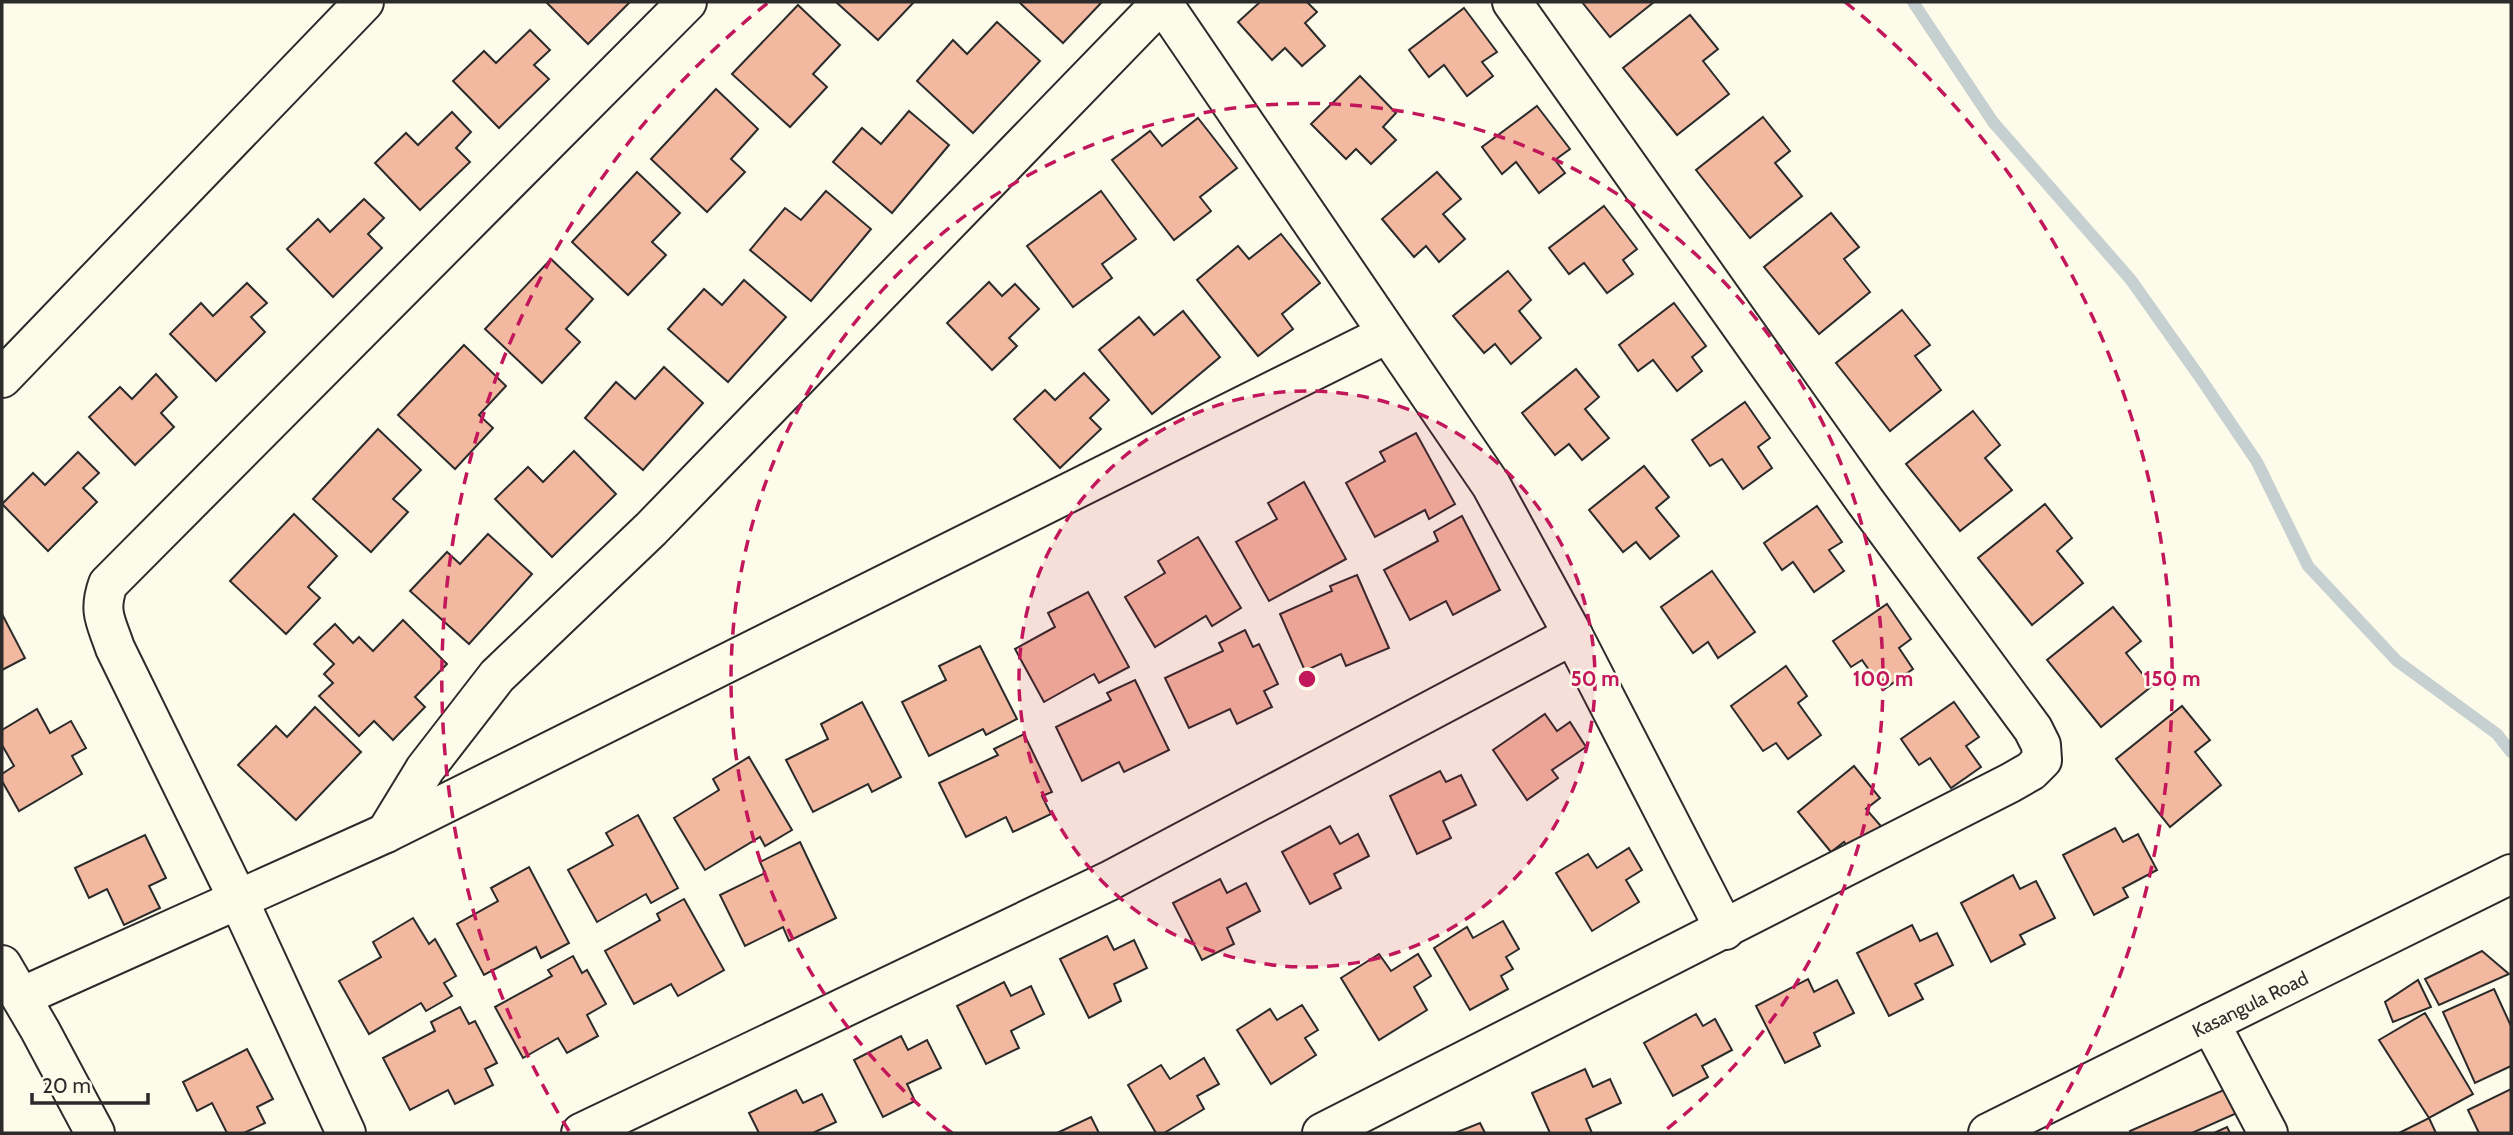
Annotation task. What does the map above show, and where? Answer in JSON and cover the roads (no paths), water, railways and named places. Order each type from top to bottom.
[{"type":"main road","points":[[2,378],[364,2]]},
{"type":"main road","points":[[346,1133],[239,901],[115,648],[104,617],[102,601],[108,584],[687,2]]},
{"type":"main road","points":[[386,833],[425,769],[497,676],[651,529],[1162,2],[1491,485],[1573,635],[1725,930]]},
{"type":"main road","points":[[1322,1133],[1725,930],[2031,771],[2042,760],[2041,745],[2033,729],[2003,686],[1865,501],[1512,2]]},
{"type":"main road","points":[[95,1133],[11,981],[239,901],[386,833],[1387,334]]},
{"type":"main road","points":[[581,1133],[1109,881],[1573,635]]},
{"type":"main road","name":"Kasangula Road","points":[[1988,1133],[2511,874]]},
{"type":"main road","points":[[2210,1023],[2268,1133]]},
{"type":"waterway","points":[[1913,2],[1993,122],[2131,280],[2199,376],[2257,462],[2308,566],[2397,661],[2497,734],[2511,752]]}]
